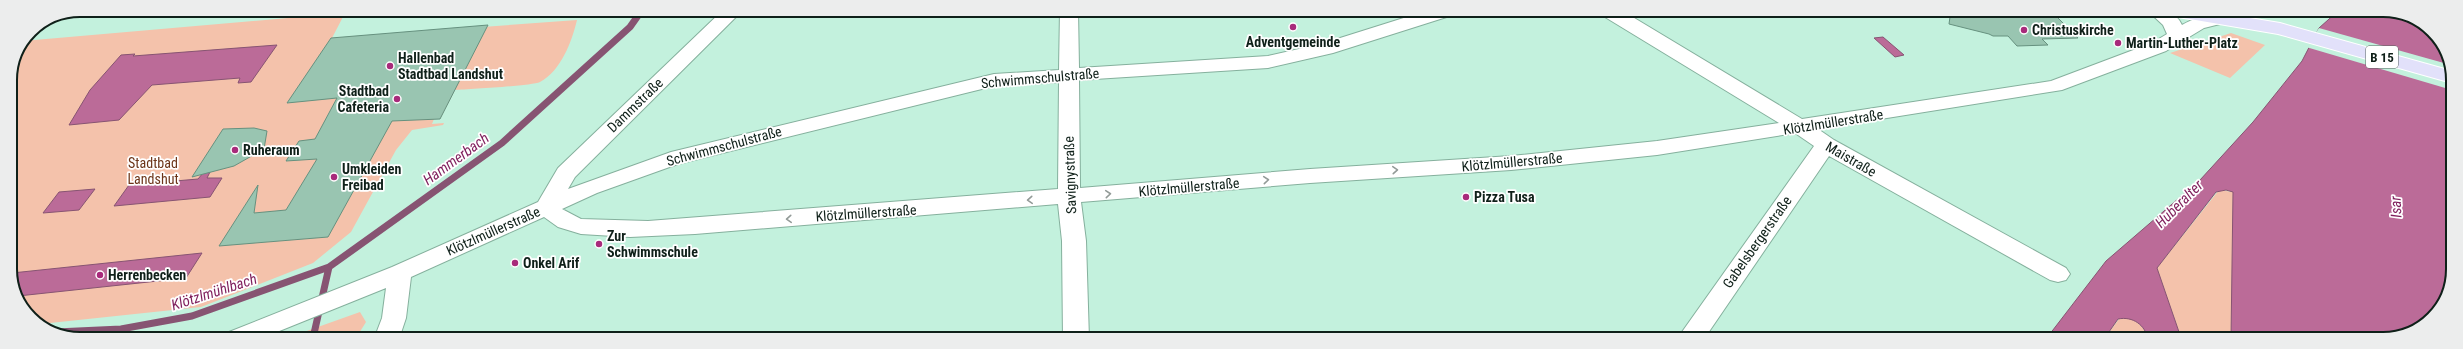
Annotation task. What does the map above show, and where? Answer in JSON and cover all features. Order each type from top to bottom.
[{"type":"main road","name":"B 15","points":[[2228,17],[2313,38],[2446,75]]},
{"type":"street","name":"Dammstraße","points":[[546,208],[566,173],[727,17]]},
{"type":"street","name":"Savignystraße","points":[[1069,17],[1069,197],[1074,241],[1076,332]]},
{"type":"street","name":"Schwimmschulstraße","points":[[546,208],[619,177],[671,159],[973,84],[1008,78],[1268,62],[1326,49],[1427,17]]},
{"type":"street","name":"Maistraße","points":[[1619,17],[1801,127],[1826,145],[2058,274]]},
{"type":"street","points":[[2165,17],[2171,22],[2178,37],[2210,17]]},
{"type":"street","name":"Klötzlmüllerstraße","points":[[253,332],[361,289],[546,208],[568,223],[579,226],[598,228],[694,226],[1069,197],[1310,176],[1511,163],[1657,148],[1801,127],[2055,86],[2159,47],[2178,37]]},
{"type":"street","name":"Gabelsbergerstraße","points":[[1695,332],[1826,145]]},
{"type":"street","points":[[583,156],[597,172],[619,177]]},
{"type":"street","points":[[388,332],[394,318],[400,272]]},
{"type":"green space","name":"Stadtbad Landshut","points":[[299,17],[343,17],[332,38],[577,20],[569,46],[560,63],[554,71],[540,82],[513,86],[455,90],[440,119],[434,119],[432,124],[444,123],[443,125],[412,130],[396,150],[351,232],[313,263],[201,307],[50,323],[35,314],[25,300],[18,281],[17,269],[17,80],[18,68],[22,56],[31,40]]},
{"type":"green space","points":[[2231,33],[2265,45],[2230,78],[2170,53]]},
{"type":"green space","points":[[2219,190],[2233,192],[2231,332],[2179,332],[2157,268]]},
{"type":"green space","points":[[360,312],[366,322],[360,332],[304,332]]},
{"type":"green space","points":[[2124,317],[2128,318],[2139,324],[2146,332],[2109,332],[2119,319]]},
{"type":"water","points":[[2331,17],[2383,17],[2403,20],[2411,23],[2430,38],[2438,48],[2443,60],[2446,80],[2446,269],[2443,289],[2440,297],[2433,307],[2425,316],[2414,324],[2395,331],[2231,332],[2233,192],[2226,190],[2216,192],[2157,268],[2179,332],[2145,332],[2138,323],[2133,320],[2123,318],[2118,319],[2109,332],[2051,332],[2106,261],[2200,180],[2253,122],[2302,61],[2319,28]]},
{"type":"water","points":[[1883,37],[1904,55],[1895,57],[1874,38]]},
{"type":"water","points":[[277,45],[251,82],[238,83],[240,78],[152,85],[119,120],[69,125],[90,90],[121,55],[135,54],[133,56]]},
{"type":"water","points":[[210,172],[207,178],[222,178],[210,197],[114,206],[129,185],[198,179],[203,173]]},
{"type":"water","points":[[95,189],[79,210],[43,213],[59,192]]},
{"type":"water","name":"Herrenbecken","points":[[202,253],[186,278],[23,295],[18,281],[17,272]]},
{"type":"pier","points":[[2319,28],[2444,63],[2446,88],[2306,47]]},
{"type":"building","name":"Christuskirche","points":[[1950,17],[2057,17],[2078,38],[2042,39],[2048,45],[2017,46],[2008,36],[1993,36],[1949,24]]},
{"type":"building","points":[[488,25],[440,119],[392,121],[328,237],[219,246],[258,185],[254,213],[286,210],[317,159],[286,161],[299,141],[315,139],[337,98],[287,103],[331,38]]},
{"type":"building","name":"Ruheraum","points":[[254,128],[267,131],[264,149],[234,166],[192,177],[223,129]]},
{"type":"waterway","name":"Hammerbach","points":[[329,267],[502,143],[630,27],[637,17]]},
{"type":"waterway","name":"Klötzlmühlbach","points":[[74,331],[121,329],[192,316],[329,267]]},
{"type":"waterway","name":"Hammerbach","points":[[314,332],[329,267]]},
{"type":"place","name":"Adventgemeinde","points":[[1293,27]]},
{"type":"place","name":"Christuskirche","points":[[2024,30]]},
{"type":"place","name":"Martin-Luther-Platz","points":[[2118,43]]},
{"type":"place","name":"Hallenbad Stadtbad Landshut","points":[[390,66]]},
{"type":"place","name":"Stadtbad Cafeteria","points":[[397,99]]},
{"type":"place","name":"Ruheraum","points":[[235,150]]},
{"type":"place","name":"Umkleiden Freibad","points":[[334,177]]},
{"type":"place","name":"Pizza Tusa","points":[[1466,197]]},
{"type":"place","name":"Zur Schwimmschule","points":[[599,244]]},
{"type":"place","name":"Onkel Arif","points":[[515,263]]},
{"type":"place","name":"Herrenbecken","points":[[100,275]]},
{"type":"water label","name":"Huberalter","points":[[2179,204]]},
{"type":"water label","name":"Isar","points":[[2396,207]]}]
